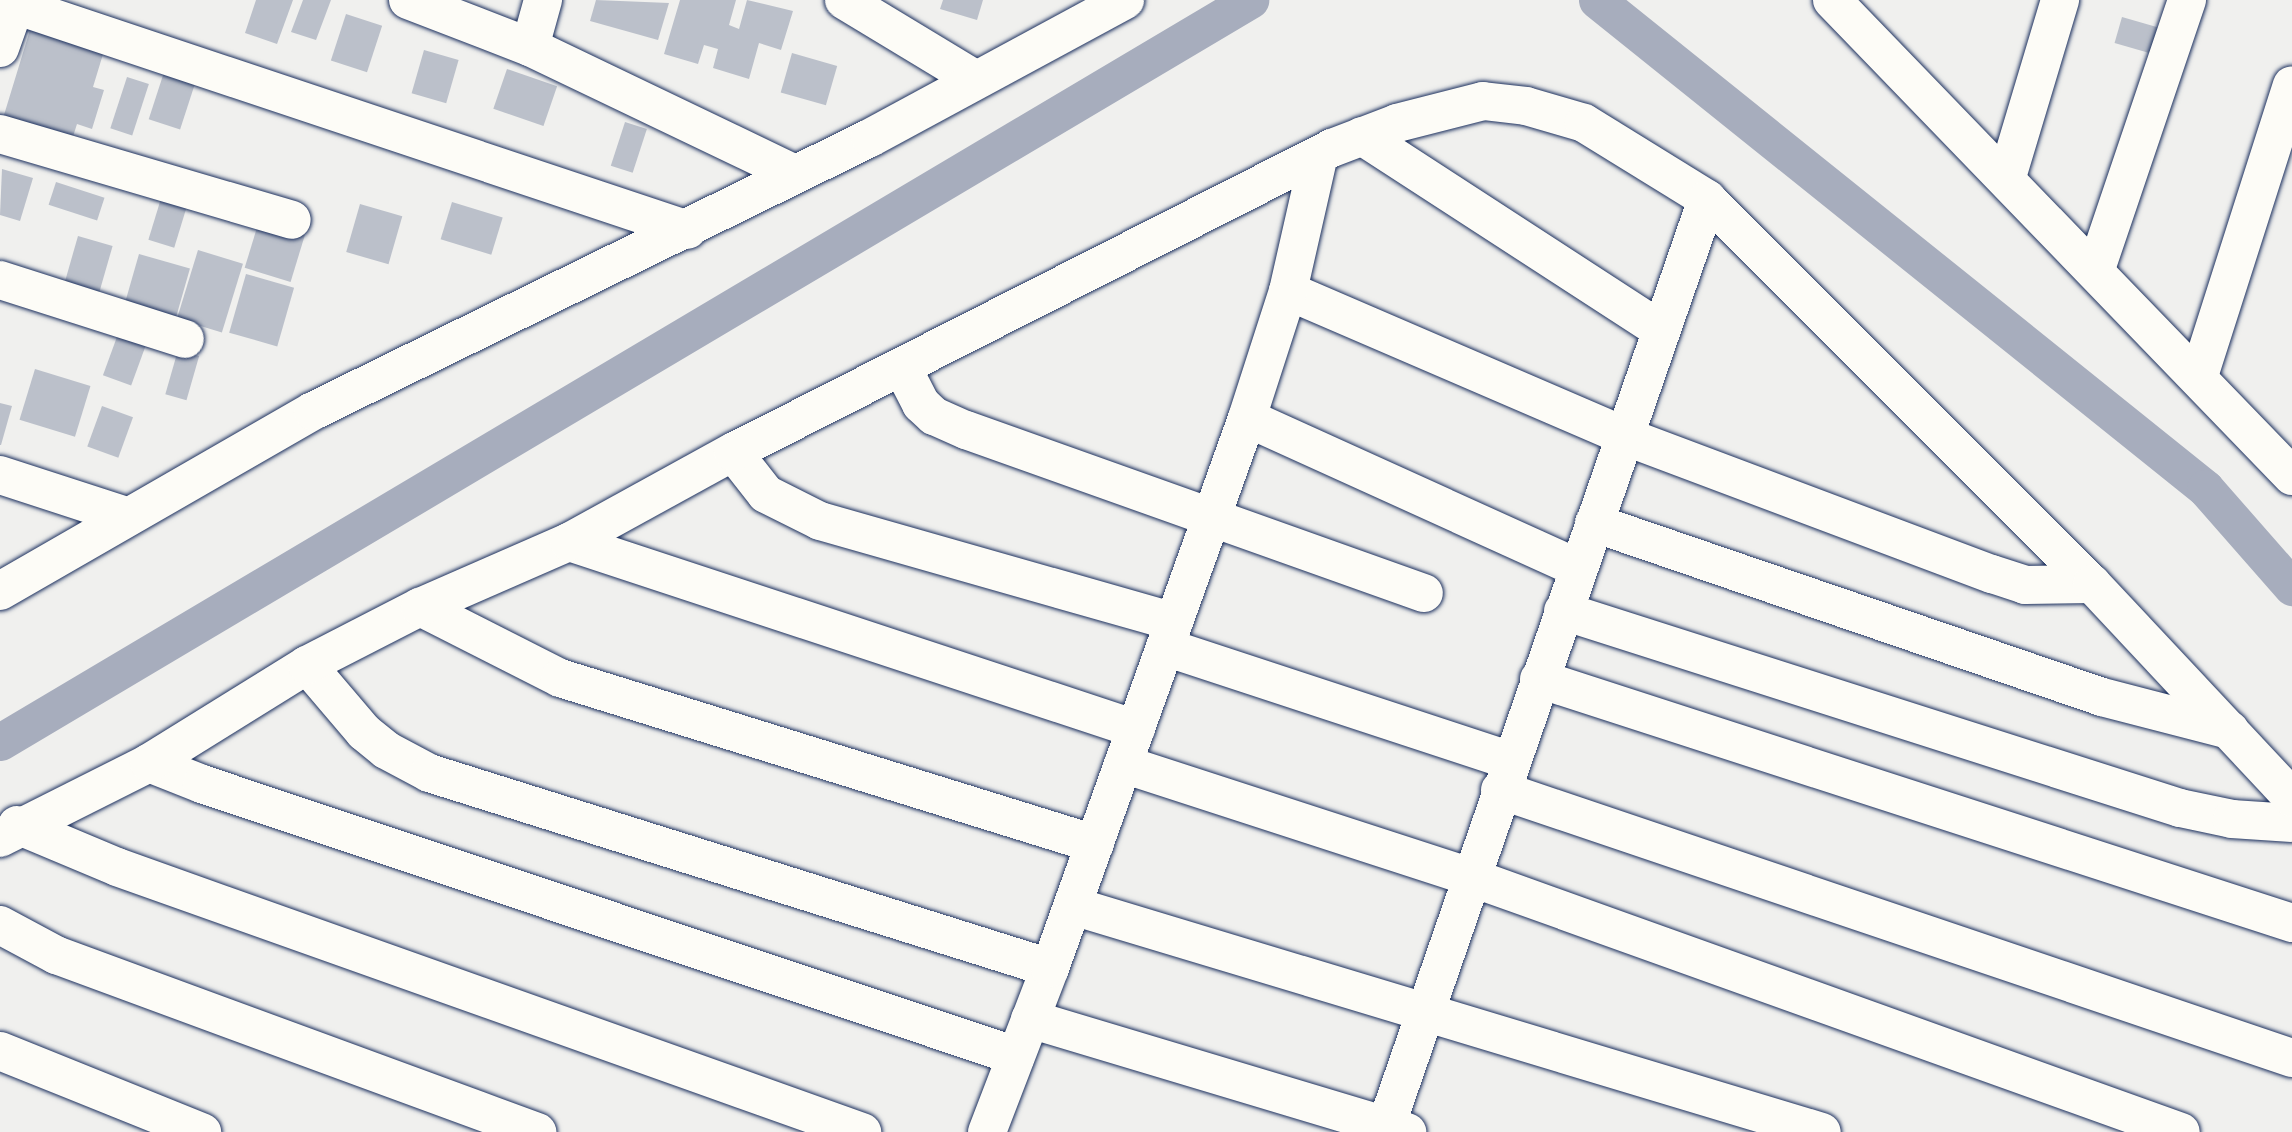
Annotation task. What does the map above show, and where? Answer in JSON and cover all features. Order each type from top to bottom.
[{"type":"street","points":[[408,0],[530,47],[795,174]]},
{"type":"street","points":[[530,47],[543,0]]},
{"type":"street","points":[[844,0],[976,80]]},
{"type":"street","points":[[0,591],[126,516],[454,339],[688,230],[1125,0]]},
{"type":"street","points":[[1832,0],[2007,177],[2292,476]]},
{"type":"street","points":[[2007,177],[2060,0]]},
{"type":"street","points":[[2095,269],[2187,0]]},
{"type":"street","points":[[0,48],[11,2],[688,230]]},
{"type":"street","points":[[2199,376],[2292,85]]},
{"type":"street","points":[[9,832],[149,763],[307,665],[420,607],[569,542],[733,452],[1319,155],[1396,122],[1483,101],[1526,106],[1584,123],[1707,200],[2092,583],[2292,798]]},
{"type":"street","points":[[0,134],[292,220]]},
{"type":"street","points":[[1362,136],[1661,330]]},
{"type":"street","points":[[986,1132],[1073,906],[1247,418],[1288,291],[1319,155]]},
{"type":"street","points":[[1030,1019],[1392,1130],[1425,1009],[1576,567],[1594,523],[1707,200]]},
{"type":"street","points":[[0,280],[185,339]]},
{"type":"street","points":[[1288,291],[1624,436],[2025,585],[2092,583]]},
{"type":"street","points":[[902,368],[921,404],[934,416],[1424,593]]},
{"type":"street","points":[[1247,418],[1576,567]]},
{"type":"street","points":[[733,452],[766,494],[820,521],[1170,635],[1506,776],[2292,1058]]},
{"type":"street","points":[[0,475],[126,516]]},
{"type":"street","points":[[1594,523],[2102,697],[2231,731]]},
{"type":"street","points":[[569,542],[1136,729]]},
{"type":"street","points":[[420,607],[560,678],[1095,844]]},
{"type":"street","points":[[1563,611],[2180,808],[2232,820],[2292,823]]},
{"type":"street","points":[[307,665],[365,732],[386,750],[429,773],[1050,968]]},
{"type":"street","points":[[1539,679],[2292,923]]},
{"type":"street","points":[[149,763],[202,785],[1016,1056]]},
{"type":"street","points":[[1123,764],[1470,877],[2181,1132]]},
{"type":"street","points":[[9,832],[117,867],[862,1132]]},
{"type":"street","points":[[1073,906],[1425,1009],[1822,1132]]},
{"type":"street","points":[[0,925],[56,955],[537,1132]]},
{"type":"street","points":[[0,1051],[202,1132]]},
{"type":"building","points":[[256,0],[293,0],[277,44],[245,33]]},
{"type":"building","points":[[303,0],[331,0],[316,40],[291,32]]},
{"type":"building","points":[[596,0],[669,3],[658,40],[590,21]]},
{"type":"building","points":[[680,0],[736,0],[729,25],[739,29],[747,0],[793,11],[781,50],[759,43],[749,79],[713,68],[718,49],[704,45],[698,64],[664,54]]},
{"type":"building","points":[[943,0],[983,0],[977,20],[940,9]]},
{"type":"building","points":[[346,14],[382,26],[367,72],[331,61]]},
{"type":"building","points":[[2122,17],[2166,30],[2159,56],[2115,43]]},
{"type":"building","points":[[33,20],[107,41],[93,87],[104,90],[92,129],[77,124],[69,149],[0,128]]},
{"type":"building","points":[[424,50],[459,60],[446,103],[412,93]]},
{"type":"building","points":[[792,53],[837,66],[826,105],[781,92]]},
{"type":"building","points":[[166,66],[197,76],[180,129],[149,119]]},
{"type":"building","points":[[507,69],[557,86],[543,126],[493,109]]},
{"type":"building","points":[[127,77],[149,84],[132,135],[110,128]]},
{"type":"building","points":[[625,122],[647,129],[633,173],[611,166]]},
{"type":"building","points":[[2,169],[33,178],[20,221],[0,215]]},
{"type":"building","points":[[56,182],[105,198],[97,221],[49,205]]},
{"type":"building","points":[[163,192],[189,200],[174,248],[148,240]]},
{"type":"building","points":[[452,202],[503,217],[491,255],[441,239]]},
{"type":"building","points":[[360,204],[402,216],[389,264],[346,252]]},
{"type":"building","points":[[259,221],[305,235],[291,282],[245,268]]},
{"type":"building","points":[[78,236],[113,246],[99,292],[65,282]]},
{"type":"building","points":[[198,250],[243,264],[222,333],[177,319]]},
{"type":"building","points":[[139,254],[190,269],[176,318],[125,303]]},
{"type":"building","points":[[246,274],[294,288],[277,346],[229,333]]},
{"type":"building","points":[[118,334],[146,344],[131,386],[103,375]]},
{"type":"building","points":[[178,350],[199,356],[186,400],[165,394]]},
{"type":"building","points":[[35,369],[90,386],[75,437],[20,420]]},
{"type":"building","points":[[0,403],[12,406],[1,445],[0,445]]},
{"type":"building","points":[[102,406],[133,417],[118,458],[87,446]]},
{"type":"waterway","points":[[0,742],[1250,0]]},
{"type":"waterway","points":[[1597,0],[2205,488],[2292,587]]}]
